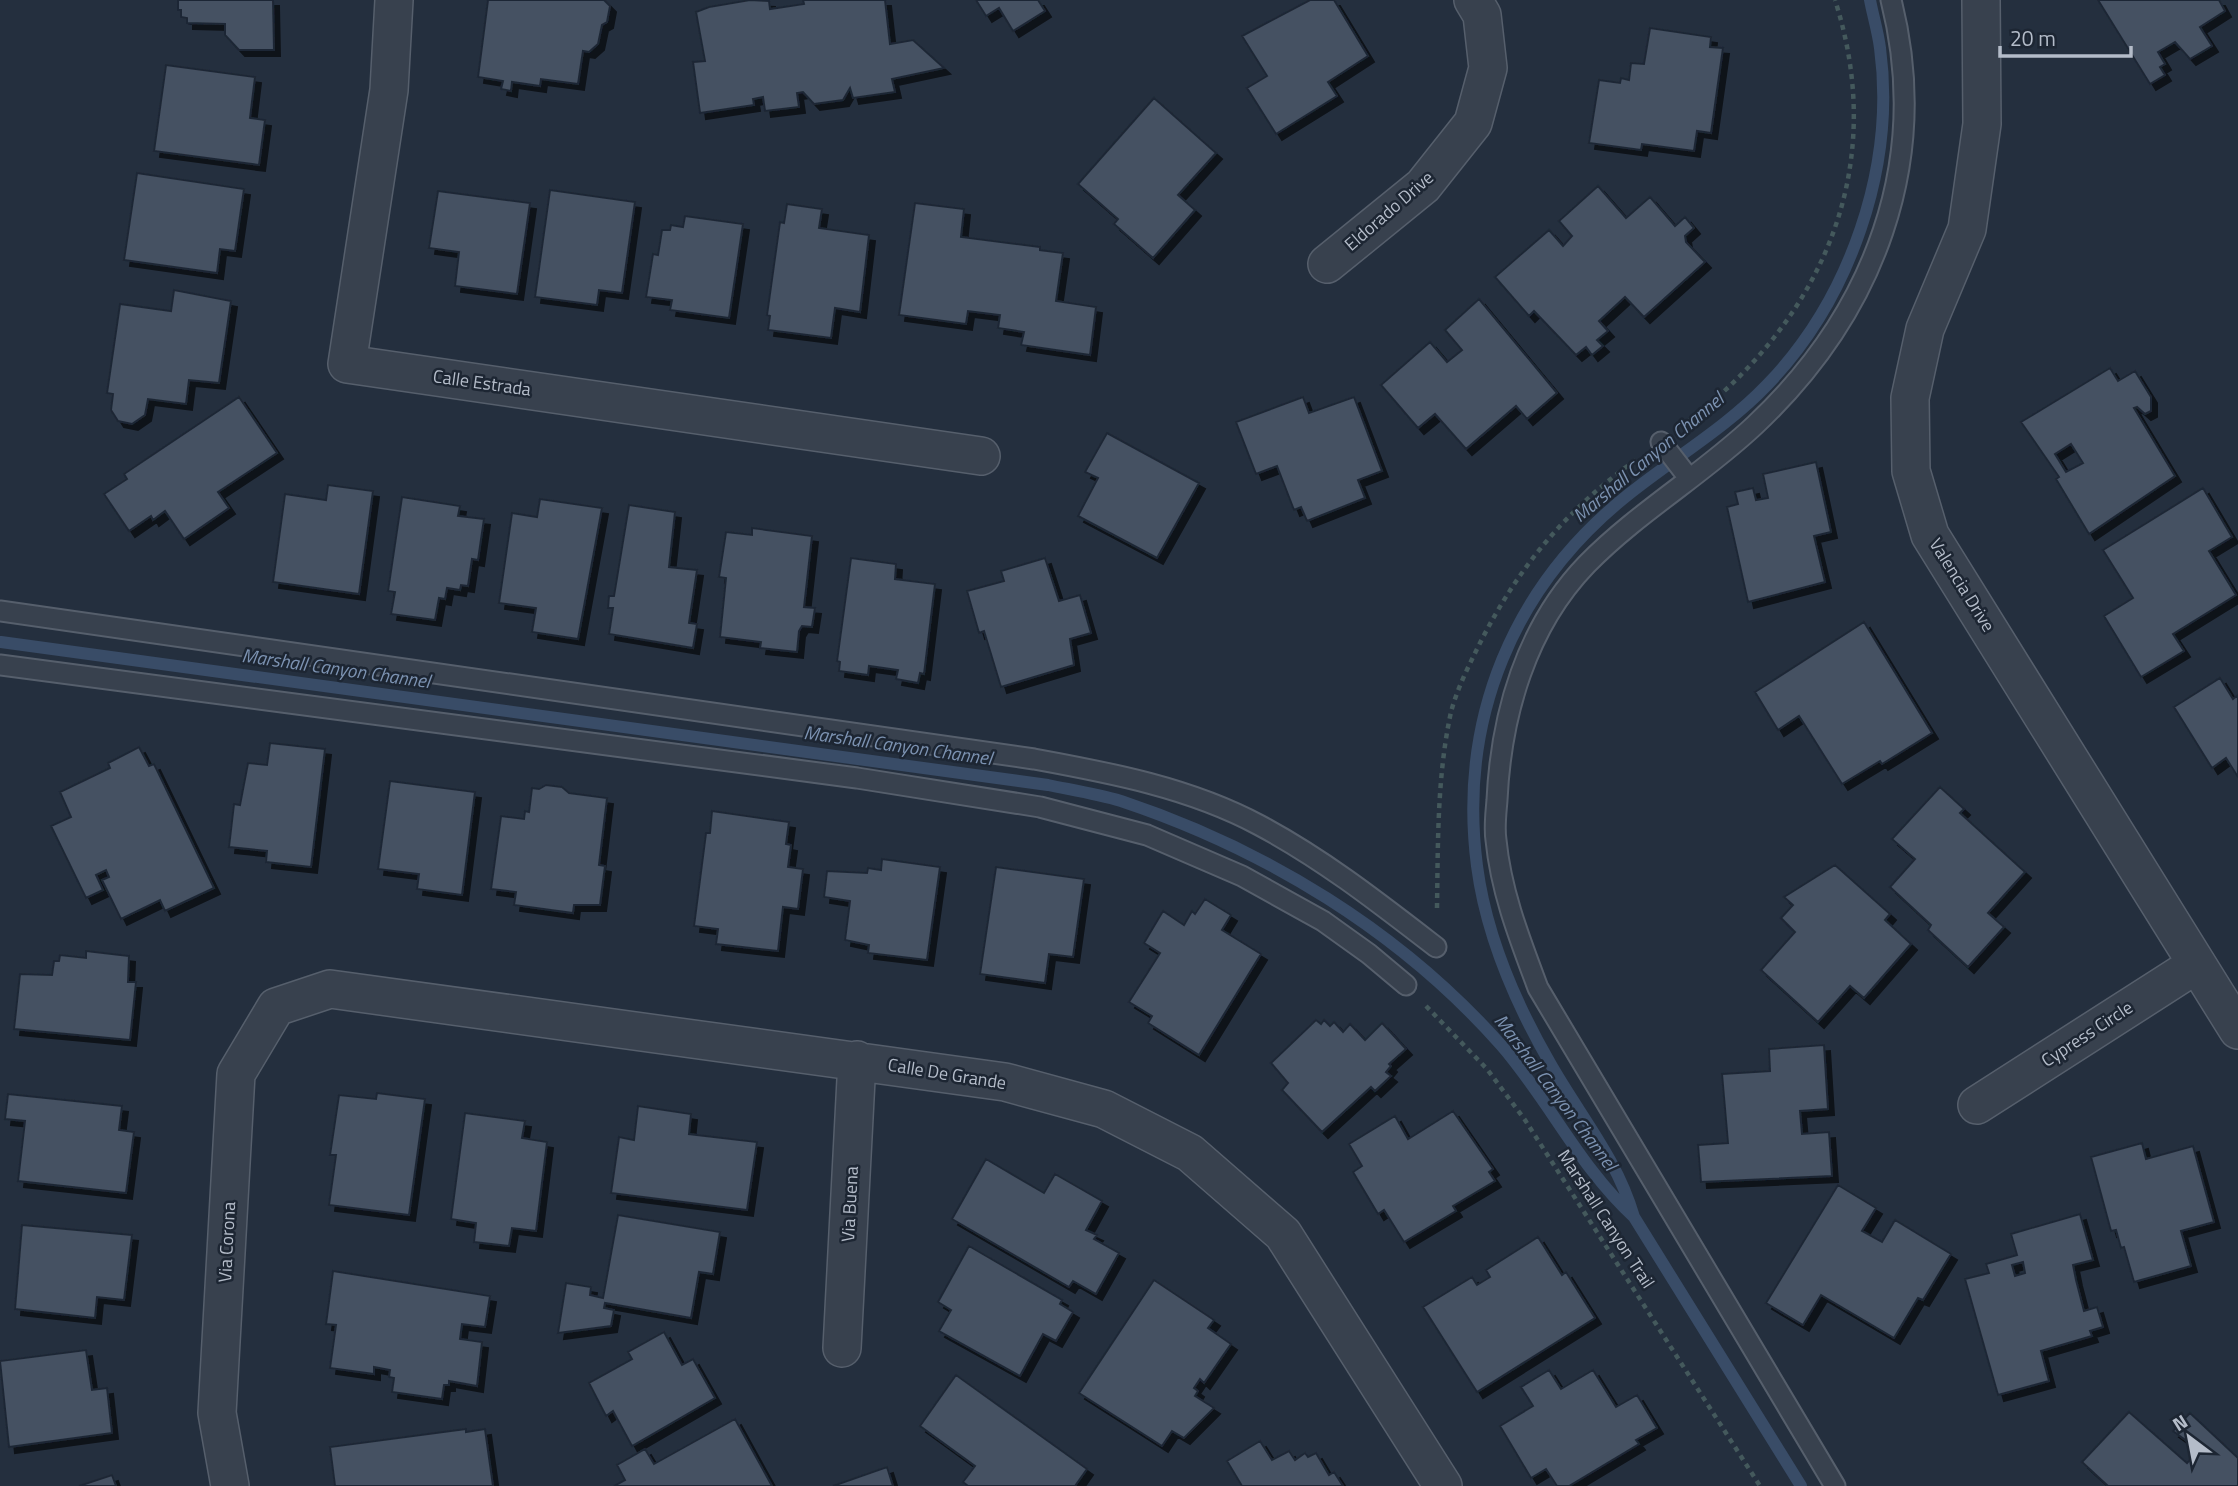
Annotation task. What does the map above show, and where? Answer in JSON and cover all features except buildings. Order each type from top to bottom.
[{"type":"street","name":"Calle Estrada","points":[[394,0],[389,90],[346,364],[981,456]]},
{"type":"street","name":"Eldorado Drive","points":[[1327,264],[1423,186],[1473,123],[1488,68],[1482,15],[1473,0]]},
{"type":"street","name":"Valencia Drive","points":[[1981,0],[1982,124],[1968,229],[1925,329],[1910,398],[1911,471],[1930,535],[2238,1030]]},
{"type":"street","name":"Cypress Circle","points":[[1977,1105],[2197,964]]},
{"type":"street","name":"Calle De Grande","points":[[276,1007],[330,989],[1005,1082],[1104,1109],[1190,1153],[1283,1234],[1443,1486]]},
{"type":"street","name":"Via Corona","points":[[230,1486],[217,1413],[236,1073],[276,1007]]},
{"type":"street","name":"Via Buena","points":[[842,1348],[858,1060]]},
{"type":"lane","points":[[1835,1486],[1538,988],[1508,906],[1495,839],[1499,762],[1513,690],[1548,613],[1585,566],[1632,521],[1753,427],[1812,364],[1856,297],[1883,238],[1896,178],[1906,89],[1899,30],[1891,0]]},
{"type":"lane","points":[[1661,442],[1688,477]]},
{"type":"lane","points":[[0,611],[1034,759],[1124,776],[1187,795],[1258,825],[1350,881],[1436,947]]},
{"type":"lane","points":[[0,665],[857,778],[1040,807],[1147,835],[1242,876],[1323,921],[1406,985]]},
{"type":"path","points":[[1661,442],[1734,384],[1799,306],[1819,269],[1847,183],[1856,99],[1847,38],[1835,0]]},
{"type":"path","name":"Marshall Canyon Trail","points":[[1406,985],[1487,1069],[1525,1120],[1760,1486]]},
{"type":"waterway","name":"Marshall Canyon Channel","points":[[1801,1486],[1634,1217],[1608,1156],[1550,1063],[1514,993],[1495,943],[1481,892],[1473,812],[1476,759],[1486,708],[1502,659],[1525,613],[1554,570],[1588,530],[1629,494],[1718,428],[1767,385],[1796,351],[1822,313],[1843,272],[1861,229],[1881,139],[1883,93],[1880,48],[1870,0]]},
{"type":"waterway","name":"Marshall Canyon Channel","points":[[1,642],[1048,785],[1121,801],[1227,843],[1278,869],[1374,930],[1419,966],[1462,1004],[1501,1045],[1597,1177],[1634,1217]]}]
